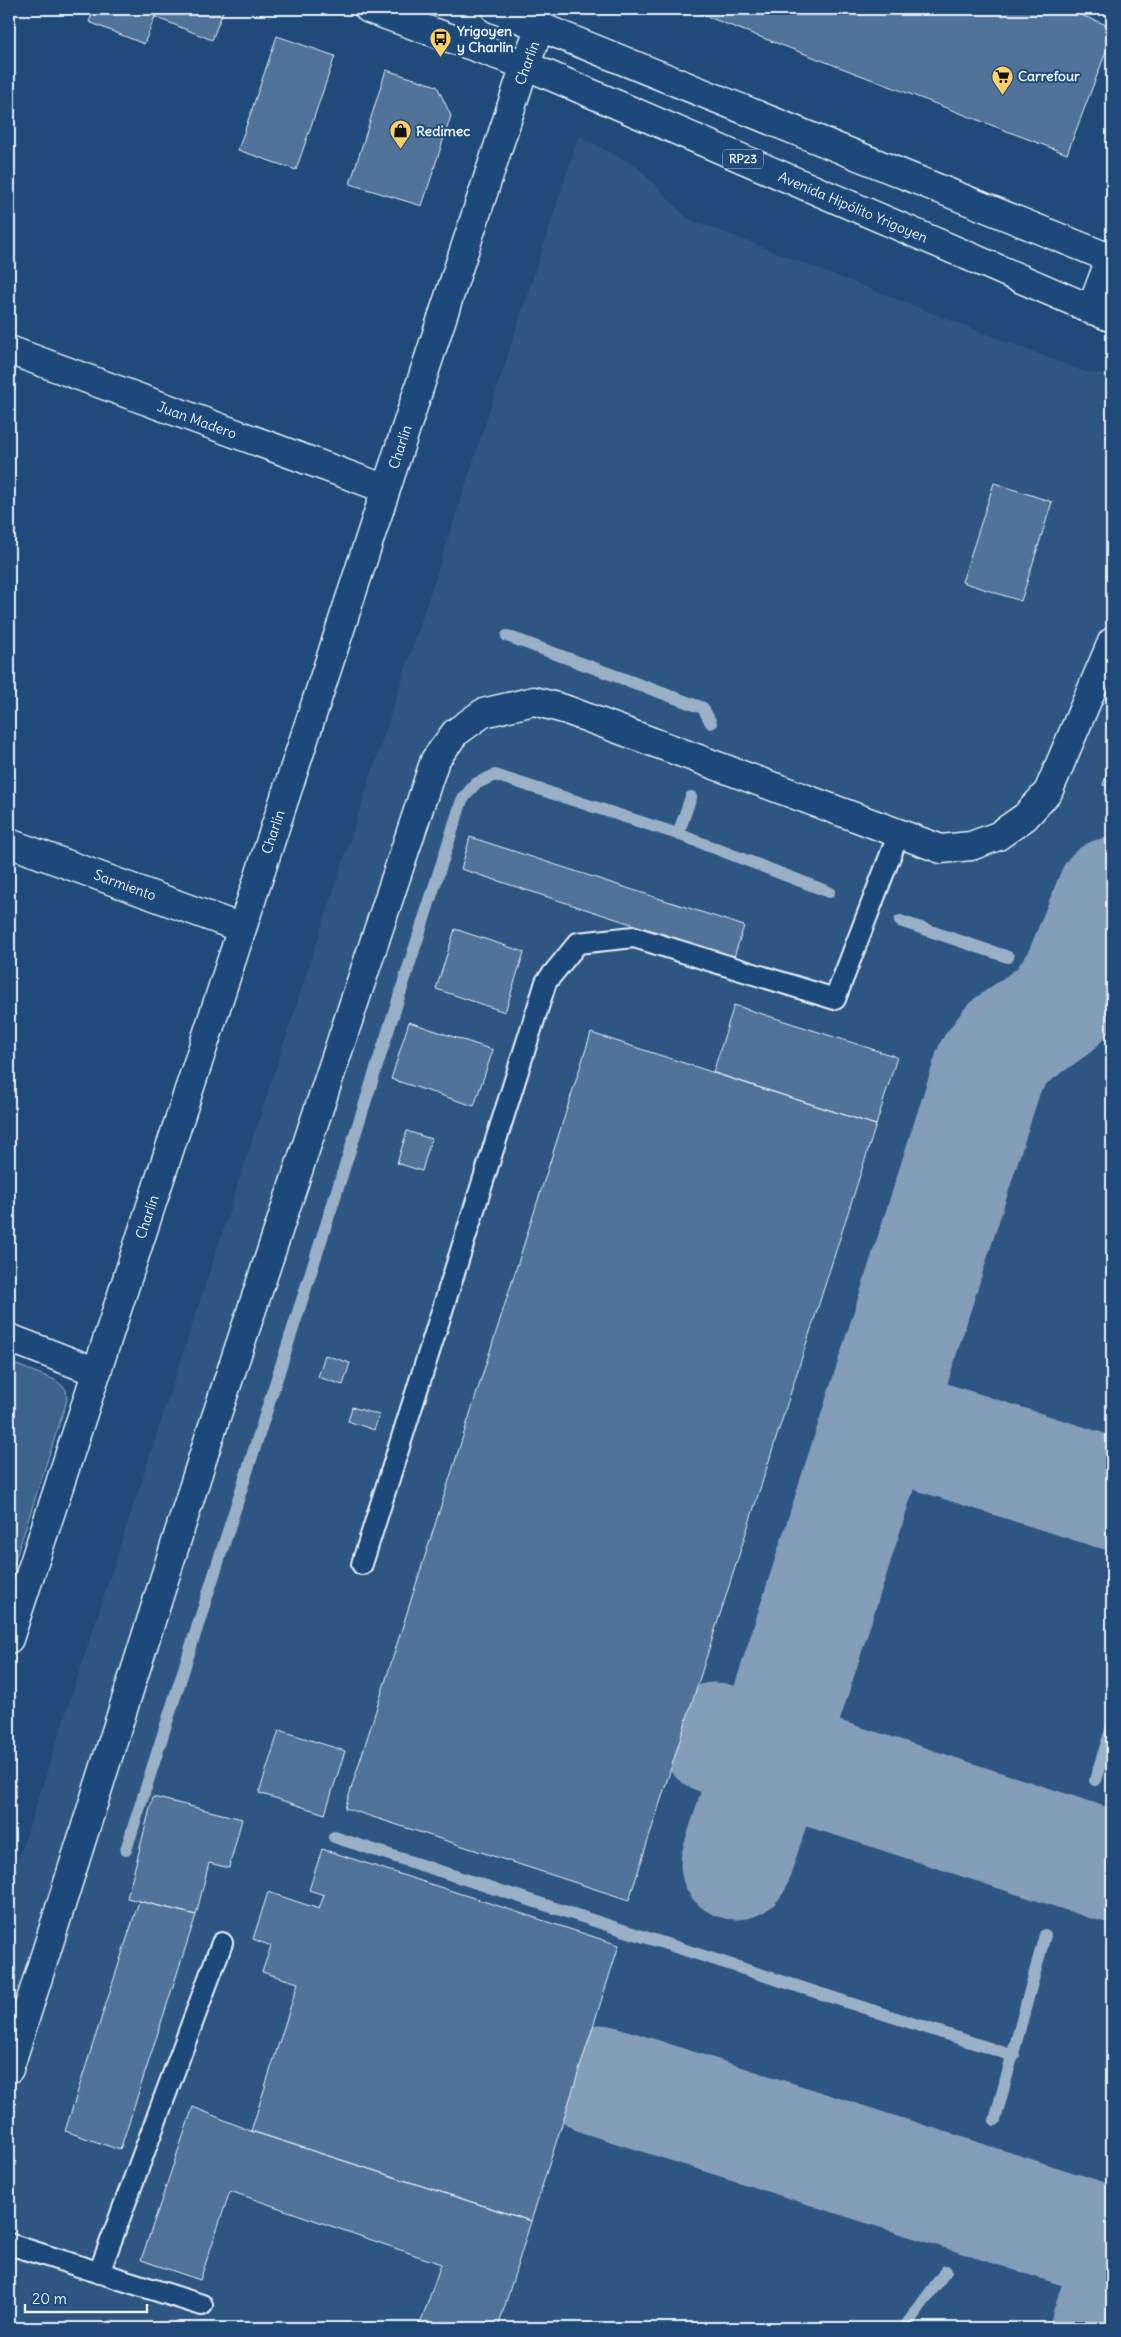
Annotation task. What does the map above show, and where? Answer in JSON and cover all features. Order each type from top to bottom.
[{"type":"street","name":"Avenida Hipólito Yrigoyen","points":[[369,9],[525,65],[1102,314]]},
{"type":"street","points":[[496,9],[541,25],[1112,257],[1102,314]]},
{"type":"street","name":"Charlín","points":[[9,1640],[525,65],[541,25]]},
{"type":"street","name":"Juan Madero","points":[[9,350],[386,489]]},
{"type":"street","points":[[9,2069],[209,1438],[435,760],[455,733],[483,714],[534,701],[564,709],[941,849],[970,846],[998,836],[1025,817],[1048,792],[1112,642]]},
{"type":"street","name":"Sarmiento","points":[[9,843],[241,928]]},
{"type":"street","points":[[9,1338],[97,1372]]},
{"type":"lane","points":[[362,1564],[546,982],[578,943],[634,937],[835,999],[898,833]]},
{"type":"lane","points":[[99,2273],[222,1943]]},
{"type":"lane","points":[[9,2244],[202,2305]]},
{"type":"shaded area","points":[[579,136],[637,167],[687,218],[1085,372],[1112,375],[1112,2328],[9,2328],[9,1888]]},
{"type":"shaded area","points":[[9,1362],[55,1380],[66,1389],[67,1400],[9,1579]]},
{"type":"building","points":[[94,9],[158,9],[144,44],[89,22]]},
{"type":"building","points":[[158,9],[224,9],[212,40],[155,17]]},
{"type":"building","name":"Carrefour","points":[[687,9],[1065,9],[1112,27],[1112,36],[1067,154]]},
{"type":"building","points":[[277,36],[335,56],[296,170],[238,150]]},
{"type":"building","name":"Redimec","points":[[386,70],[437,86],[451,116],[422,206],[350,184]]},
{"type":"building","points":[[994,483],[1052,502],[1021,601],[962,582]]},
{"type":"building","points":[[1112,759],[1112,788],[1103,785]]},
{"type":"building","points":[[470,837],[744,926],[734,957],[461,869]]},
{"type":"building","points":[[455,929],[524,952],[505,1012],[436,989]]},
{"type":"building","points":[[734,1005],[897,1057],[876,1125],[713,1073]]},
{"type":"building","points":[[409,1022],[493,1050],[474,1106],[391,1079]]},
{"type":"building","points":[[591,1033],[876,1125],[629,1900],[345,1808]]},
{"type":"building","points":[[407,1131],[431,1139],[422,1171],[397,1163]]},
{"type":"building","points":[[325,1355],[350,1363],[343,1385],[318,1377]]},
{"type":"building","points":[[352,1407],[379,1415],[374,1430],[348,1421]]},
{"type":"building","points":[[279,1730],[345,1751],[325,1814],[259,1793]]},
{"type":"building","points":[[153,1797],[242,1819],[229,1868],[209,1863],[196,1915],[127,1898]]},
{"type":"building","points":[[322,1849],[619,1945],[531,2221],[251,2131],[298,1983],[262,1972],[271,1946],[253,1939],[268,1892],[319,1909],[324,1895],[309,1890]]},
{"type":"building","points":[[139,1901],[196,1915],[120,2150],[65,2131]]},
{"type":"building","points":[[193,2107],[251,2131],[531,2221],[498,2328],[419,2328],[441,2264],[230,2191],[200,2280],[141,2260]]},
{"type":"waterway","points":[[507,636],[703,708],[711,723]]},
{"type":"waterway","points":[[126,1850],[462,800],[475,784],[495,775],[678,834],[829,892]]},
{"type":"waterway","points":[[678,834],[691,797]]},
{"type":"waterway","points":[[900,921],[1008,957]]},
{"type":"waterway","points":[[1095,1780],[1112,1727]]},
{"type":"waterway","points":[[334,1837],[1014,2056]]},
{"type":"waterway","points":[[995,2120],[1045,1935]]},
{"type":"waterway","points":[[904,2328],[946,2271]]},
{"type":"taxiway","points":[[736,1864],[990,1067],[1008,1043],[1057,1008],[1078,977],[1112,893]]},
{"type":"taxiway","points":[[878,1420],[1112,1494]]},
{"type":"taxiway","points":[[715,1738],[1112,1867]]},
{"type":"taxiway","points":[[600,2080],[1112,2243]]},
{"type":"taxiway","points":[[1106,2328],[1112,2309]]},
{"type":"place","name":"Yrigoyen y Charlín","points":[[441,58]]},
{"type":"place","name":"Carrefour","points":[[1002,95]]},
{"type":"place","name":"Redimec","points":[[400,150]]}]
